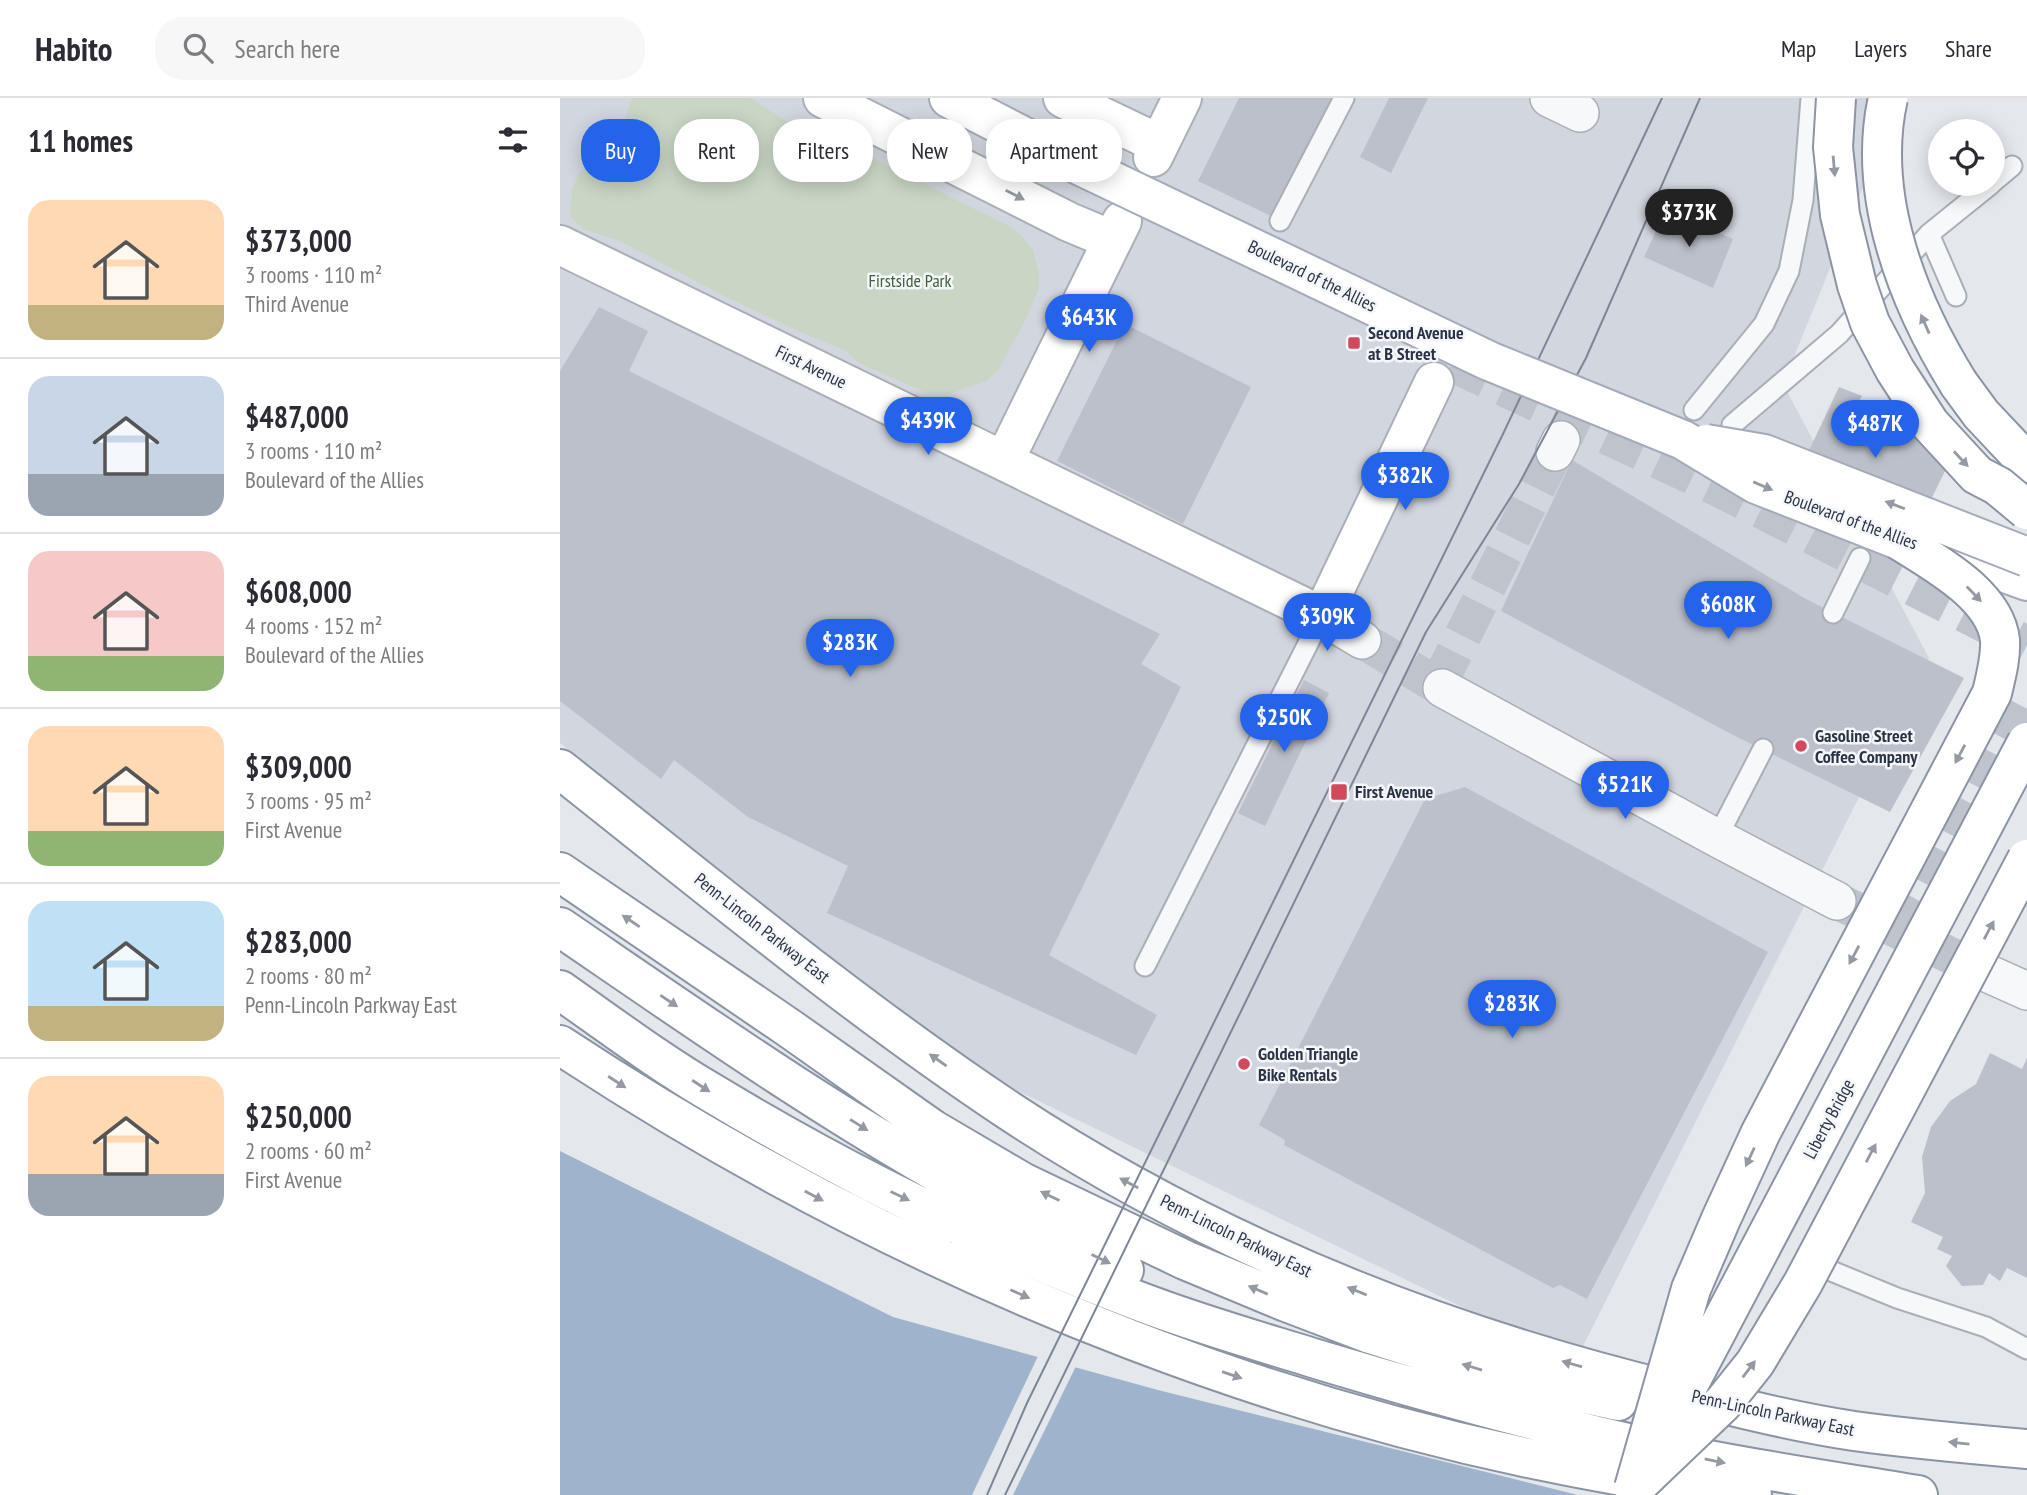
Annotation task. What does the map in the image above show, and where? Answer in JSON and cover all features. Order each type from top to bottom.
[{"type":"main road","points":[[823,98],[1069,222],[1117,230],[1004,461]]},
{"type":"main road","name":"Boulevard of the Allies","points":[[948,98],[1079,165],[1489,361],[1688,425],[2027,557]]},
{"type":"main road","points":[[1063,98],[1156,151],[1182,98]]},
{"type":"main road","points":[[1836,98],[1833,147],[1840,215],[1857,285],[1870,323],[1895,370],[1930,424],[1977,475],[1998,486],[2027,510]]},
{"type":"main road","points":[[1888,98],[1882,139],[1887,205],[1905,275],[1926,328],[1959,384],[1981,414],[2027,463]]},
{"type":"main road","name":"First Avenue","points":[[560,245],[1322,616]]},
{"type":"main road","points":[[1322,616],[1434,382]]},
{"type":"main road","name":"Boulevard of the Allies","points":[[1688,425],[1756,484],[1899,540],[1964,558],[2027,581]]},
{"type":"main road","points":[[1632,1492],[1691,1289],[1721,1219],[1761,1132],[1992,693],[2000,655],[2000,640],[1991,615],[1972,591],[1899,540]]},
{"type":"main road","name":"Liberty Bridge","points":[[1632,1492],[2027,743]]},
{"type":"main road","name":"Penn-Lincoln Parkway East","points":[[560,769],[823,975],[1008,1110],[1093,1163],[1203,1223],[1306,1271],[1411,1313],[1521,1350],[1630,1381],[1729,1405],[1853,1430],[2027,1449]]},
{"type":"main road","points":[[1632,1492],[1723,1403],[1755,1363],[1803,1283],[2027,859]]},
{"type":"main road","points":[[560,872],[932,1129],[1024,1183],[1185,1260],[1370,1334],[1503,1376],[1620,1401],[1853,1430]]},
{"type":"main road","points":[[560,927],[784,1078],[984,1199],[1135,1275],[1388,1380]]},
{"type":"main road","points":[[560,990],[646,1051],[733,1106],[870,1182],[975,1232],[1141,1302],[1215,1328],[1483,1408],[1667,1452],[1917,1495]]},
{"type":"main road","points":[[560,1045],[719,1144],[820,1199],[943,1259],[1129,1339],[1238,1378],[1345,1411],[1459,1441],[1568,1466],[1681,1487],[1752,1495]]},
{"type":"street","name":"First Avenue","points":[[1322,616],[1363,640]]},
{"type":"street","points":[[1442,688],[1837,901]]},
{"type":"lane","points":[[1280,221],[1344,98]]},
{"type":"lane","points":[[1688,425],[1764,324],[1789,271],[1802,200],[1811,98]]},
{"type":"lane","points":[[2005,172],[2012,166]]},
{"type":"lane","points":[[1732,425],[1839,334],[1929,234],[1976,196]]},
{"type":"lane","points":[[1929,234],[1956,296]]},
{"type":"lane","points":[[1833,612],[1860,558]]},
{"type":"lane","points":[[1145,966],[1322,616]]},
{"type":"lane","points":[[1717,838],[1763,749]]},
{"type":"lane","points":[[1829,1270],[1897,1298],[1986,1327],[2027,1349]]},
{"type":"shaded area","points":[[560,98],[1899,98],[1783,384],[1929,658],[1575,1362],[969,1067],[560,743]]},
{"type":"green space","name":"Firstside Park","points":[[632,98],[751,98],[782,119],[773,119],[773,182],[873,182],[873,158],[887,165],[887,182],[920,182],[1009,226],[1021,235],[1033,250],[1039,273],[1039,289],[998,370],[986,381],[949,394],[929,394],[859,363],[845,350],[726,297],[620,241],[583,229],[570,216],[572,188],[581,172],[581,182],[660,182],[660,119],[625,119]]},
{"type":"water","points":[[560,1151],[893,1317],[1158,1390],[1578,1495],[560,1495]]},
{"type":"pier","points":[[1039,1354],[1077,1364],[1013,1495],[972,1495]]},
{"type":"building","points":[[1239,98],[1334,98],[1275,218],[1198,181]]},
{"type":"building","points":[[1389,98],[1428,98],[1391,173],[1360,157]]},
{"type":"building","points":[[1666,210],[1733,239],[1713,288],[1644,257]]},
{"type":"building","points":[[599,307],[648,331],[629,371],[1160,634],[1141,664],[1181,687],[1049,955],[1157,1015],[1136,1055],[827,913],[848,866],[748,817],[674,760],[661,779],[560,701],[560,371]]},
{"type":"building","points":[[1125,324],[1251,387],[1183,524],[1057,461]]},
{"type":"building","points":[[1839,387],[1862,396],[1859,401],[1881,411],[1887,401],[1904,411],[1901,421],[1936,440],[1950,461],[1915,532],[1797,476]]},
{"type":"building","points":[[1572,460],[1806,599],[1964,678],[1890,812],[1733,735],[1501,611]]},
{"type":"building","points":[[1304,680],[1329,693],[1265,826],[1238,813]]},
{"type":"building","points":[[1465,787],[1768,952],[1587,1299],[1560,1285],[1553,1288],[1284,1145],[1285,1140],[1259,1125],[1425,799]]},
{"type":"building","points":[[1990,1053],[2022,1069],[2027,1058],[2027,1278],[2007,1268],[2000,1281],[1989,1273],[1983,1285],[1962,1286],[1946,1266],[1952,1256],[1937,1249],[1943,1237],[1911,1222],[1925,1193],[1922,1157],[1931,1127],[1950,1101],[1976,1084]]},
{"type":"tunnel","points":[[1452,363],[1719,488],[2027,645]]},
{"type":"tunnel","points":[[1438,685],[1555,452]]},
{"type":"tunnel","points":[[1362,640],[1442,688]]},
{"type":"tunnel","points":[[1903,934],[2027,699]]},
{"type":"tunnel","points":[[1837,901],[1989,974]]},
{"type":"tram line","points":[[987,1495],[1027,1403],[1502,436],[1662,98]]},
{"type":"tram line","points":[[1005,1495],[1426,632],[1519,484],[1586,358],[1700,98]]},
{"type":"place","name":"Second Avenue at B Street","points":[[1354,343]]},
{"type":"place","name":"Gasoline Street Coffee Company","points":[[1801,746]]},
{"type":"place","name":"First Avenue","points":[[1339,792]]},
{"type":"place","name":"Golden Triangle Bike Rentals","points":[[1244,1064]]}]
